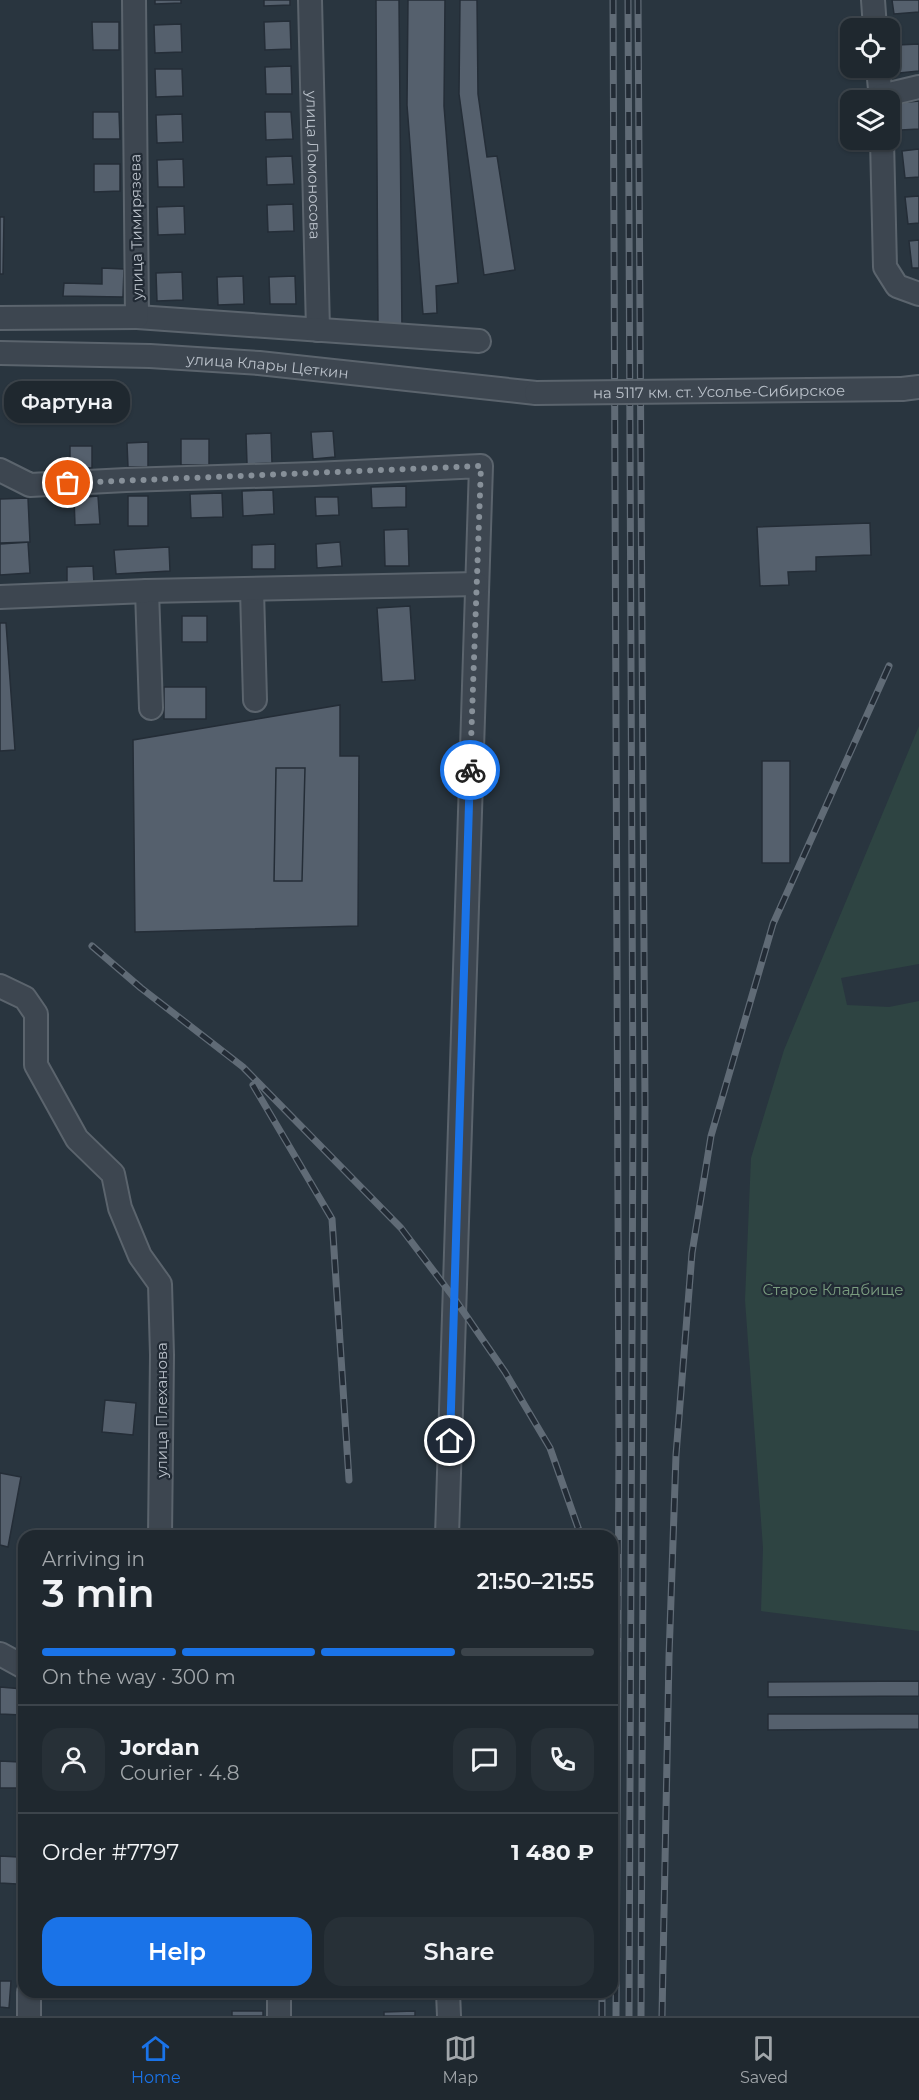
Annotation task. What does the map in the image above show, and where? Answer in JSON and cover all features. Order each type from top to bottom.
[{"type":"street","name":"улица Тимирязева","points":[[0,318],[137,316],[134,0]]},
{"type":"street","name":"улица Ломоносова","points":[[310,0],[318,330]]},
{"type":"street","points":[[873,0],[874,18]]},
{"type":"street","points":[[900,92],[919,87]]},
{"type":"street","points":[[882,150],[885,267],[897,286],[919,294]]},
{"type":"street","points":[[137,316],[478,341]]},
{"type":"street","name":"улица Клары Цеткин","points":[[0,353],[150,356],[259,363],[536,393]]},
{"type":"street","name":"на 5117 км. ст. Усолье-Сибирское","points":[[536,393],[911,388]]},
{"type":"street","points":[[0,470],[30,485],[481,466],[447,1530]]},
{"type":"street","points":[[0,597],[147,591],[477,584]]},
{"type":"street","points":[[252,590],[255,700]]},
{"type":"street","points":[[147,591],[151,708]]},
{"type":"street","name":"улица Плеханова","points":[[0,986],[25,998],[36,1014],[36,1065],[77,1139],[113,1174],[120,1208],[140,1256],[160,1284],[162,1355],[160,1530]]},
{"type":"street","points":[[0,1654],[18,1664]]},
{"type":"street","points":[[29,1998],[29,2016]]},
{"type":"street","points":[[279,1998],[279,2016]]},
{"type":"street","points":[[448,1998],[449,2016]]},
{"type":"green space","name":"Старое Кладбище","points":[[919,726],[919,964],[841,978],[847,1005],[889,1007],[919,1001],[919,1631],[761,1611],[763,1548],[745,1300],[751,1158],[784,1050]]},
{"type":"building","points":[[155,0],[181,0],[181,3],[155,4]]},
{"type":"building","points":[[264,0],[290,0],[290,5],[264,6]]},
{"type":"building","points":[[376,0],[399,0],[402,330],[378,329]]},
{"type":"building","points":[[408,0],[445,0],[444,106],[458,283],[436,286],[437,313],[423,314],[407,105]]},
{"type":"building","points":[[460,0],[477,0],[478,94],[487,157],[497,156],[515,270],[484,275],[459,94]]},
{"type":"building","points":[[892,0],[919,0],[919,12],[894,14]]},
{"type":"building","points":[[290,21],[291,49],[265,50],[264,22]]},
{"type":"building","points":[[92,22],[119,22],[119,50],[93,50]]},
{"type":"building","points":[[181,24],[182,52],[155,53],[154,25]]},
{"type":"building","points":[[919,44],[919,71],[900,73],[900,45]]},
{"type":"building","points":[[291,66],[292,94],[266,94],[265,67]]},
{"type":"building","points":[[155,69],[182,69],[183,96],[156,97]]},
{"type":"building","points":[[919,101],[919,129],[901,130],[900,103]]},
{"type":"building","points":[[93,112],[119,112],[120,139],[93,139]]},
{"type":"building","points":[[265,112],[291,112],[293,139],[266,140]]},
{"type":"building","points":[[182,114],[183,142],[157,143],[156,115]]},
{"type":"building","points":[[919,149],[919,177],[905,178],[902,151]]},
{"type":"building","points":[[292,156],[294,184],[267,185],[266,157]]},
{"type":"building","points":[[183,159],[184,187],[158,187],[157,160]]},
{"type":"building","points":[[94,164],[120,164],[120,191],[94,192]]},
{"type":"building","points":[[919,196],[919,223],[908,224],[905,197]]},
{"type":"building","points":[[293,204],[294,231],[268,232],[267,205]]},
{"type":"building","points":[[184,206],[185,234],[158,235],[157,207]]},
{"type":"building","points":[[0,217],[4,217],[3,274],[0,274]]},
{"type":"building","points":[[919,240],[919,268],[912,268],[909,241]]},
{"type":"building","points":[[102,268],[124,269],[123,297],[63,296],[64,283],[102,284]]},
{"type":"building","points":[[182,272],[183,300],[157,301],[156,273]]},
{"type":"building","points":[[243,276],[244,304],[218,305],[217,277]]},
{"type":"building","points":[[295,276],[296,304],[270,304],[269,277]]},
{"type":"building","points":[[333,431],[335,457],[313,459],[311,432]]},
{"type":"building","points":[[271,433],[272,463],[247,464],[246,434]]},
{"type":"building","points":[[181,439],[209,439],[209,465],[181,465]]},
{"type":"building","points":[[148,442],[148,467],[128,467],[127,443]]},
{"type":"building","points":[[70,446],[92,446],[92,468],[70,468]]},
{"type":"building","points":[[406,486],[406,507],[372,508],[371,487]]},
{"type":"building","points":[[273,490],[274,514],[243,516],[242,491]]},
{"type":"building","points":[[222,493],[223,517],[191,518],[190,494]]},
{"type":"building","points":[[98,496],[100,524],[75,525],[74,498]]},
{"type":"building","points":[[128,496],[148,496],[148,526],[128,526]]},
{"type":"building","points":[[315,497],[338,497],[339,515],[316,516]]},
{"type":"building","points":[[28,498],[30,542],[0,544],[0,499]]},
{"type":"building","points":[[870,523],[871,555],[816,557],[816,571],[788,572],[789,585],[760,586],[757,527]]},
{"type":"building","points":[[408,529],[409,566],[385,566],[384,530]]},
{"type":"building","points":[[28,542],[30,573],[0,575],[0,543]]},
{"type":"building","points":[[340,542],[342,566],[317,568],[316,544]]},
{"type":"building","points":[[275,544],[275,569],[252,569],[252,545]]},
{"type":"building","points":[[169,547],[170,571],[116,574],[114,550]]},
{"type":"building","points":[[93,566],[94,584],[67,585],[67,567]]},
{"type":"building","points":[[410,606],[415,680],[382,682],[377,608]]},
{"type":"building","points":[[182,616],[207,616],[207,642],[182,642]]},
{"type":"building","points":[[0,623],[6,623],[15,750],[0,751]]},
{"type":"building","points":[[164,687],[206,687],[206,719],[164,719]]},
{"type":"building","points":[[340,705],[340,756],[359,756],[358,926],[135,932],[133,740]]},
{"type":"building","points":[[762,761],[790,761],[790,863],[762,863]]},
{"type":"building","points":[[276,768],[305,768],[302,881],[274,881]]},
{"type":"building","points":[[105,1400],[136,1403],[133,1435],[102,1432]]},
{"type":"building","points":[[0,1473],[21,1477],[8,1547],[0,1545]]},
{"type":"building","points":[[919,1681],[919,1696],[768,1697],[768,1682]]},
{"type":"building","points":[[0,1687],[18,1689],[18,1715],[0,1714]]},
{"type":"building","points":[[768,1714],[919,1714],[919,1729],[768,1730]]},
{"type":"building","points":[[0,1761],[18,1762],[18,1788],[0,1788]]},
{"type":"building","points":[[0,1856],[18,1857],[17,1884],[0,1883]]},
{"type":"building","points":[[0,1981],[11,1981],[9,2008],[0,2007]]},
{"type":"building","points":[[232,2011],[263,2011],[263,2016],[232,2016]]},
{"type":"building","points":[[415,2011],[415,2016],[384,2016],[384,2012]]},
{"type":"railway","points":[[613,0],[618,1636]]},
{"type":"railway","points":[[628,0],[633,1106],[629,2016]]},
{"type":"railway","points":[[638,0],[645,1105],[641,2016]]},
{"type":"railway","points":[[662,2016],[669,1657],[676,1455],[692,1253],[711,1136],[773,924],[889,666]]},
{"type":"railway","points":[[92,946],[141,988],[243,1067],[401,1228],[454,1298],[505,1372],[550,1448],[579,1530]]},
{"type":"railway","points":[[253,1085],[332,1219],[349,1480]]},
{"type":"railway","points":[[602,1998],[602,2016]]},
{"type":"railway","points":[[616,1998],[616,2016]]},
{"type":"way so far","points":[[68,483],[481,466],[470,770]]},
{"type":"place","name":"Фартуна","points":[[68,483]]},
{"type":"route","points":[[450,1441],[470,770]]}]
